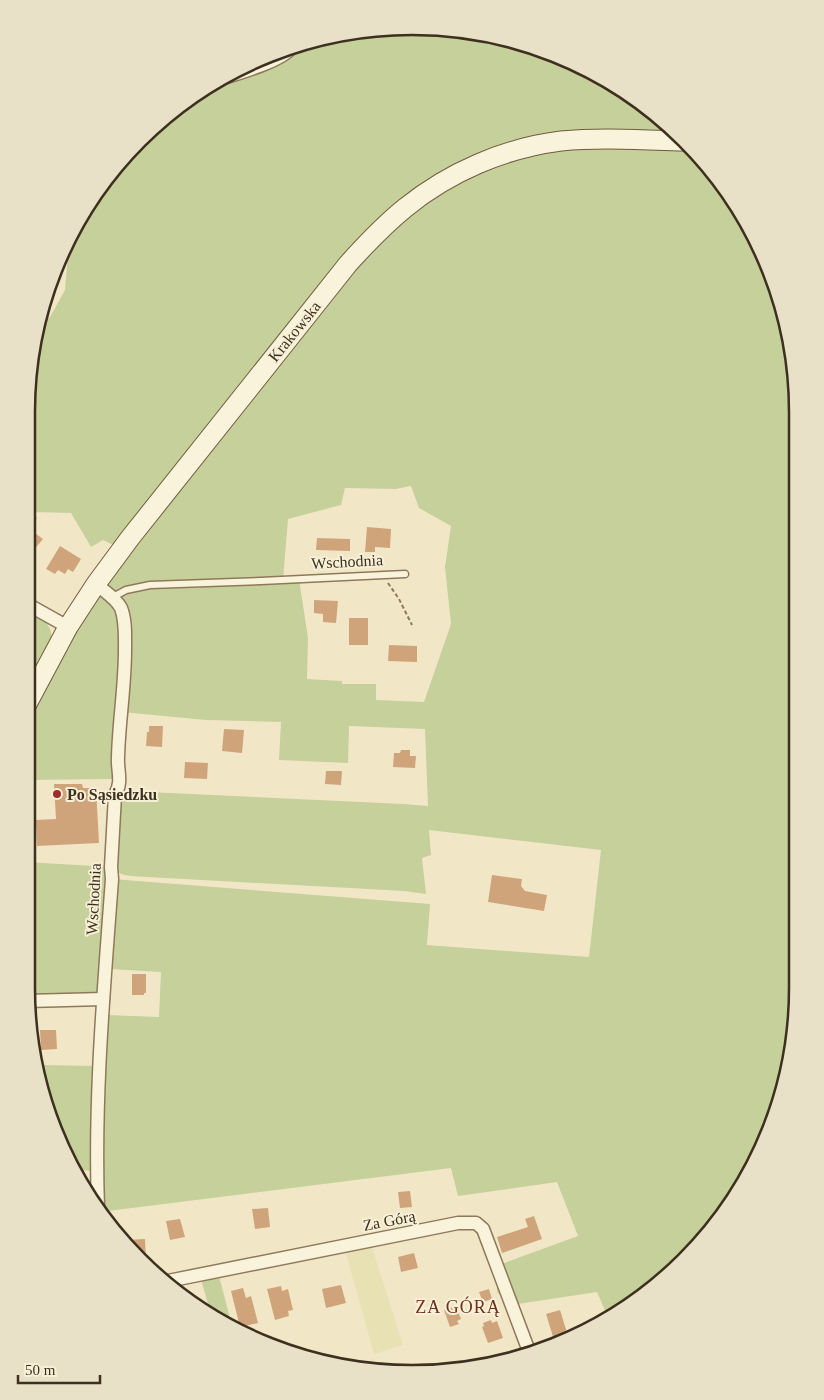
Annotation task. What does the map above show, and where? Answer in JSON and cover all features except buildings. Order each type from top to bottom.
[{"type":"main road","name":"Krakowska","points":[[35,689],[68,627],[96,584],[167,491],[348,264],[384,226],[410,204],[442,182],[494,158],[532,147],[560,142],[620,139],[675,142]]},
{"type":"street","name":"Wschodnia","points":[[96,584],[113,597],[120,606],[124,617],[125,630],[125,675],[118,759],[120,787],[116,794],[96,1115],[98,1195]]},
{"type":"street","points":[[35,608],[68,627]]},
{"type":"street","points":[[36,1001],[103,999]]},
{"type":"street","name":"Za Górą","points":[[174,1280],[458,1223],[476,1223],[483,1229],[527,1347]]},
{"type":"lane","name":"Wschodnia","points":[[113,597],[126,590],[150,584],[251,582],[405,574]]},
{"type":"path","points":[[382,575],[399,599],[412,625]]},
{"type":"shaded area","points":[[371,1244],[403,1345],[374,1354],[345,1250]]},
{"type":"green space","points":[[412,35],[437,36],[486,42],[510,48],[533,55],[579,74],[642,113],[679,145],[711,182],[750,245],[769,291],[776,314],[786,363],[789,412],[789,988],[786,1037],[782,1062],[769,1109],[750,1155],[711,1218],[679,1255],[661,1271],[642,1287],[605,1311],[597,1292],[511,1305],[497,1292],[496,1266],[578,1236],[557,1182],[458,1196],[451,1168],[108,1211],[100,1198],[107,1015],[159,1017],[161,972],[109,969],[101,1005],[36,1007],[35,863],[111,867],[112,879],[430,904],[427,945],[589,957],[601,850],[429,830],[431,855],[422,858],[426,894],[404,891],[130,876],[117,871],[120,798],[126,791],[428,806],[425,729],[349,726],[348,763],[279,760],[281,722],[206,720],[119,712],[112,779],[35,780],[35,706],[96,584],[122,549],[103,540],[91,547],[71,513],[35,512],[36,387],[38,363],[47,319],[50,317],[65,290],[68,260],[86,223],[113,182],[145,145],[182,113],[224,86],[245,74],[291,55],[314,48],[363,38]],"holes":[[[411,486],[419,508],[451,526],[445,567],[451,624],[424,702],[376,700],[376,684],[342,684],[342,681],[307,679],[308,638],[299,579],[283,580],[288,519],[341,505],[345,488],[395,489]]]},
{"type":"green space","points":[[35,616],[47,624],[52,638],[35,671]]},
{"type":"green space","points":[[43,1065],[97,1066],[93,1171],[83,1170],[74,1155],[55,1109]]},
{"type":"green space","points":[[219,1276],[230,1318],[208,1304],[201,1279]]},
{"type":"place","name":"Po Sąsiedzku","points":[[57,794]]},
{"type":"district","name":"ZA GÓRĄ","points":[[458,1307]]}]
